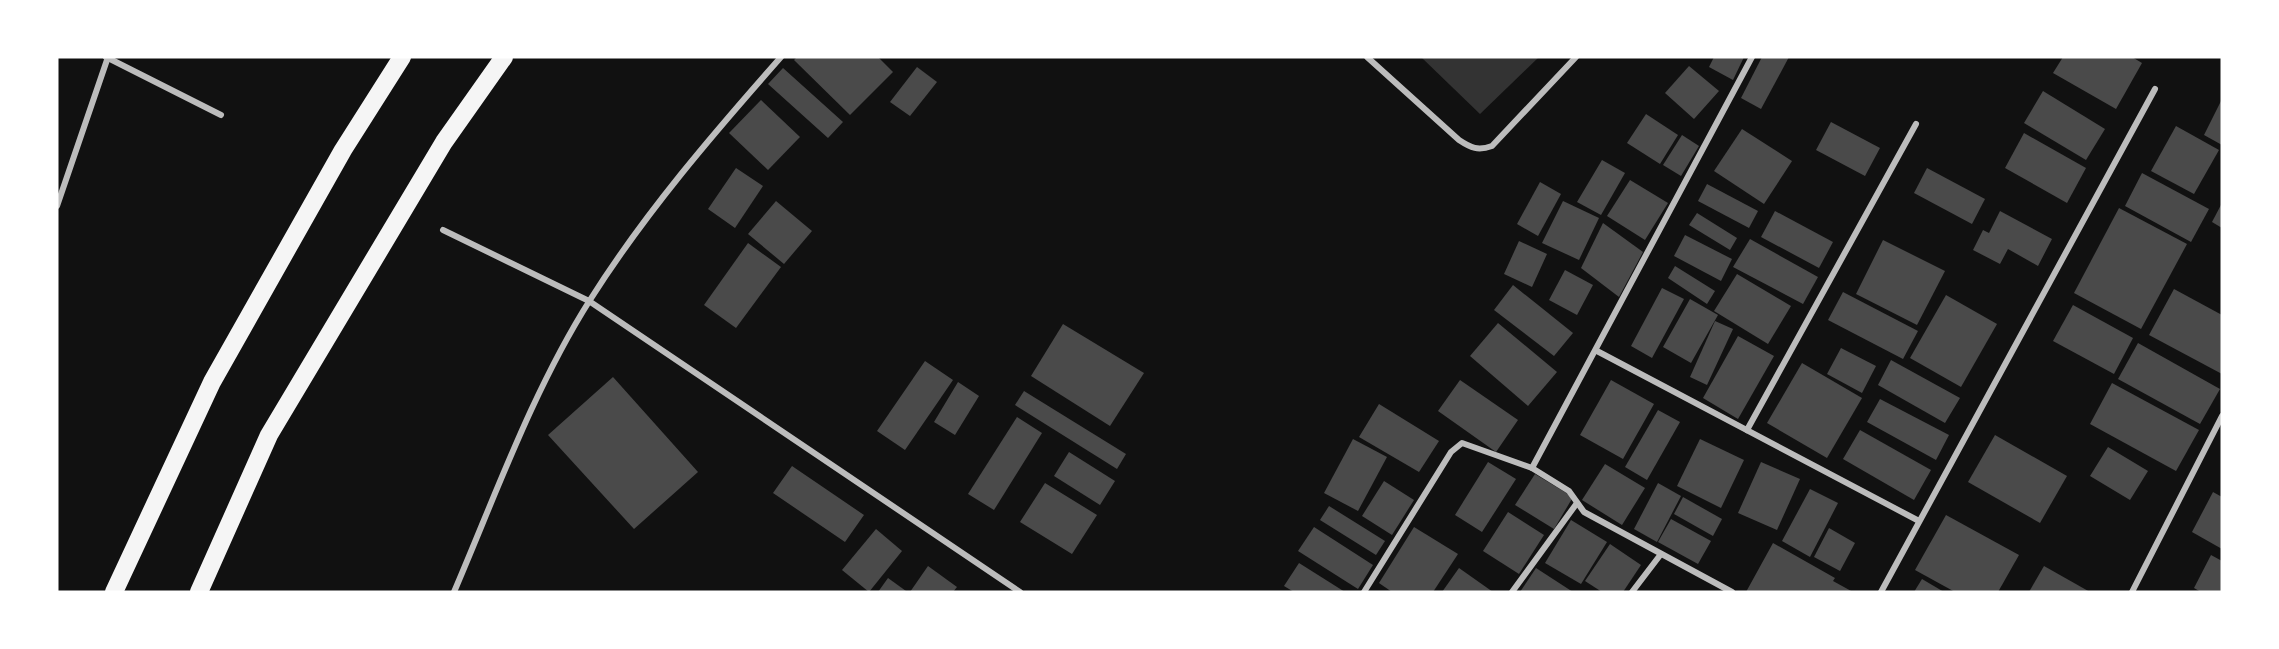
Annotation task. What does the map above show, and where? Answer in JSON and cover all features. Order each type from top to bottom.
[{"type":"highway","points":[[114,592],[212,382],[343,150],[402,57]]},
{"type":"highway","points":[[200,592],[269,435],[444,142],[504,57]]},
{"type":"street","points":[[57,206],[107,57],[221,115]]},
{"type":"street","points":[[454,592],[542,388],[589,301],[703,146],[781,57]]},
{"type":"street","points":[[1367,57],[1459,140],[1470,147],[1481,150],[1492,146],[1576,57]]},
{"type":"street","points":[[1532,468],[1597,351],[1752,57]]},
{"type":"street","points":[[1881,592],[2155,88]]},
{"type":"street","points":[[1747,430],[1916,124]]},
{"type":"street","points":[[443,231],[589,301],[1020,592]]},
{"type":"street","points":[[1597,351],[1919,521]]},
{"type":"street","points":[[2132,592],[2222,416]]},
{"type":"street","points":[[1364,592],[1451,452],[1462,443],[1532,468],[1569,491],[1584,512],[1732,592]]},
{"type":"street","points":[[1512,592],[1577,503]]},
{"type":"street","points":[[1632,592],[1661,554]]},
{"type":"shaded area","points":[[1421,57],[1539,57],[1480,114]]},
{"type":"building","points":[[797,57],[878,57],[893,72],[850,115],[794,60]]},
{"type":"building","points":[[1714,57],[1744,57],[1733,80],[1709,67]]},
{"type":"building","points":[[1762,57],[1789,57],[1761,109],[1741,98]]},
{"type":"building","points":[[2063,57],[2132,57],[2142,63],[2116,109],[2053,73]]},
{"type":"building","points":[[1689,66],[1719,91],[1694,119],[1665,93]]},
{"type":"building","points":[[917,67],[937,82],[910,116],[890,102]]},
{"type":"building","points":[[783,68],[843,122],[828,138],[768,84]]},
{"type":"building","points":[[2043,91],[2105,129],[2086,160],[2024,123]]},
{"type":"building","points":[[2222,99],[2222,145],[2204,135]]},
{"type":"building","points":[[761,100],[800,137],[768,170],[729,133]]},
{"type":"building","points":[[1646,114],[1678,135],[1660,164],[1627,143]]},
{"type":"building","points":[[1831,122],[1880,148],[1865,176],[1816,150]]},
{"type":"building","points":[[2176,126],[2219,150],[2194,194],[2151,171]]},
{"type":"building","points":[[1742,129],[1792,161],[1764,204],[1714,171]]},
{"type":"building","points":[[2024,133],[2086,168],[2067,203],[2005,168]]},
{"type":"building","points":[[1682,135],[1699,146],[1681,176],[1663,165]]},
{"type":"building","points":[[1602,160],[1625,173],[1601,215],[1577,202]]},
{"type":"building","points":[[736,168],[763,186],[735,228],[708,209]]},
{"type":"building","points":[[1927,168],[1985,199],[1972,224],[1914,193]]},
{"type":"building","points":[[2142,173],[2209,209],[2191,242],[2125,206]]},
{"type":"building","points":[[1630,180],[1668,203],[1645,240],[1607,216]]},
{"type":"building","points":[[1540,182],[1561,194],[1538,236],[1517,224]]},
{"type":"building","points":[[1707,184],[1758,211],[1749,228],[1698,201]]},
{"type":"building","points":[[776,201],[812,231],[784,264],[748,234]]},
{"type":"building","points":[[1563,201],[1599,218],[1579,260],[1542,243]]},
{"type":"building","points":[[2222,203],[2222,228],[2212,222]]},
{"type":"building","points":[[2119,208],[2187,244],[2141,329],[2074,293]]},
{"type":"building","points":[[1775,211],[1833,242],[1819,268],[1761,237]]},
{"type":"building","points":[[2000,211],[2052,239],[2038,266],[2008,249],[2000,264],[1973,250],[1983,230],[1989,233]]},
{"type":"building","points":[[1697,213],[1737,238],[1730,250],[1689,225]]},
{"type":"building","points":[[1603,223],[1643,252],[1619,297],[1581,268]]},
{"type":"building","points":[[1685,235],[1732,259],[1721,281],[1674,256]]},
{"type":"building","points":[[1750,239],[1818,277],[1803,304],[1733,267]]},
{"type":"building","points":[[1883,240],[1945,271],[1917,325],[1856,294]]},
{"type":"building","points":[[1519,241],[1547,254],[1532,287],[1504,274]]},
{"type":"building","points":[[748,243],[781,267],[736,328],[704,305]]},
{"type":"building","points":[[1675,266],[1715,291],[1707,304],[1668,278]]},
{"type":"building","points":[[1565,270],[1593,285],[1577,315],[1549,300]]},
{"type":"building","points":[[1737,274],[1791,306],[1768,344],[1714,311]]},
{"type":"building","points":[[1513,285],[1573,333],[1554,356],[1494,310]]},
{"type":"building","points":[[1662,288],[1684,299],[1652,358],[1631,346]]},
{"type":"building","points":[[2174,289],[2222,315],[2222,374],[2149,335]]},
{"type":"building","points":[[1843,292],[1918,331],[1903,359],[1828,320]]},
{"type":"building","points":[[1946,295],[1997,324],[1961,387],[1910,358]]},
{"type":"building","points":[[1690,299],[1718,315],[1691,363],[1663,347]]},
{"type":"building","points":[[2073,305],[2133,338],[2114,374],[2053,341]]},
{"type":"building","points":[[1715,321],[1733,329],[1707,385],[1690,377]]},
{"type":"building","points":[[1498,323],[1557,372],[1528,406],[1470,356]]},
{"type":"building","points":[[1063,324],[1144,373],[1110,426],[1031,376]]},
{"type":"building","points":[[1738,336],[1774,356],[1738,419],[1703,398]]},
{"type":"building","points":[[2138,343],[2220,389],[2200,424],[2118,379]]},
{"type":"building","points":[[1841,348],[1876,366],[1862,393],[1827,374]]},
{"type":"building","points":[[1891,360],[1960,398],[1945,423],[1878,385]]},
{"type":"building","points":[[925,361],[953,380],[905,450],[877,431]]},
{"type":"building","points":[[1802,363],[1862,398],[1827,458],[1767,423]]},
{"type":"building","points":[[613,377],[698,472],[634,529],[548,435]]},
{"type":"building","points":[[1460,380],[1518,420],[1496,452],[1438,411]]},
{"type":"building","points":[[1611,380],[1654,404],[1623,459],[1580,435]]},
{"type":"building","points":[[958,382],[979,396],[955,435],[934,422]]},
{"type":"building","points":[[2112,383],[2199,430],[2176,471],[2090,424]]},
{"type":"building","points":[[1024,391],[1126,454],[1117,469],[1015,405]]},
{"type":"building","points":[[1880,399],[1949,435],[1936,460],[1867,422]]},
{"type":"building","points":[[1379,404],[1439,441],[1419,472],[1359,437]]},
{"type":"building","points":[[1658,410],[1680,422],[1647,480],[1625,467]]},
{"type":"building","points":[[1017,417],[1042,433],[994,510],[968,494]]},
{"type":"building","points":[[1860,430],[1931,470],[1914,500],[1843,459]]},
{"type":"building","points":[[1995,435],[2067,476],[2040,523],[1968,482]]},
{"type":"building","points":[[1353,439],[1387,457],[1358,511],[1324,493]]},
{"type":"building","points":[[1700,439],[1744,460],[1721,508],[1677,486]]},
{"type":"building","points":[[2108,447],[2148,471],[2130,500],[2090,476]]},
{"type":"building","points":[[1069,452],[1115,481],[1100,505],[1054,476]]},
{"type":"building","points":[[1488,462],[1516,479],[1482,532],[1455,515]]},
{"type":"building","points":[[1761,462],[1800,479],[1777,530],[1738,513]]},
{"type":"building","points":[[1605,464],[1645,488],[1622,525],[1582,500]]},
{"type":"building","points":[[792,466],[864,515],[845,542],[773,493]]},
{"type":"building","points":[[1535,474],[1573,497],[1554,529],[1515,505]]},
{"type":"building","points":[[1384,481],[1414,500],[1392,535],[1362,516]]},
{"type":"building","points":[[1045,483],[1097,515],[1072,554],[1020,522]]},
{"type":"building","points":[[1658,483],[1681,496],[1657,542],[1634,529]]},
{"type":"building","points":[[1810,489],[1838,503],[1810,557],[1782,541]]},
{"type":"building","points":[[2213,492],[2222,497],[2222,549],[2192,532]]},
{"type":"building","points":[[1683,497],[1722,519],[1713,536],[1674,514]]},
{"type":"building","points":[[1329,506],[1385,541],[1376,555],[1320,520]]},
{"type":"building","points":[[1508,512],[1544,535],[1519,574],[1483,551]]},
{"type":"building","points":[[1946,515],[2019,555],[1998,592],[1955,592],[1915,570]]},
{"type":"building","points":[[1671,519],[1711,541],[1698,564],[1658,542]]},
{"type":"building","points":[[1571,520],[1607,542],[1581,584],[1545,563]]},
{"type":"building","points":[[1314,527],[1373,565],[1358,589],[1298,551]]},
{"type":"building","points":[[1414,527],[1458,554],[1433,592],[1392,592],[1379,583]]},
{"type":"building","points":[[1829,528],[1855,543],[1840,571],[1814,557]]},
{"type":"building","points":[[876,529],[902,551],[869,592],[842,570]]},
{"type":"building","points":[[1773,543],[1835,578],[1833,581],[1853,592],[1746,592]]},
{"type":"building","points":[[1610,544],[1641,565],[1623,592],[1602,592],[1585,581]]},
{"type":"building","points":[[2211,555],[2222,561],[2222,592],[2201,592],[2194,588]]},
{"type":"building","points":[[1299,563],[1345,592],[1294,592],[1284,586]]},
{"type":"building","points":[[928,566],[957,587],[953,592],[910,592]]},
{"type":"building","points":[[2044,566],[2090,592],[2029,592]]},
{"type":"building","points":[[1459,568],[1493,592],[1442,592]]},
{"type":"building","points":[[1536,568],[1573,592],[1520,592]]},
{"type":"building","points":[[888,578],[906,591],[878,592]]},
{"type":"building","points":[[1922,579],[1944,592],[1914,592]]}]
